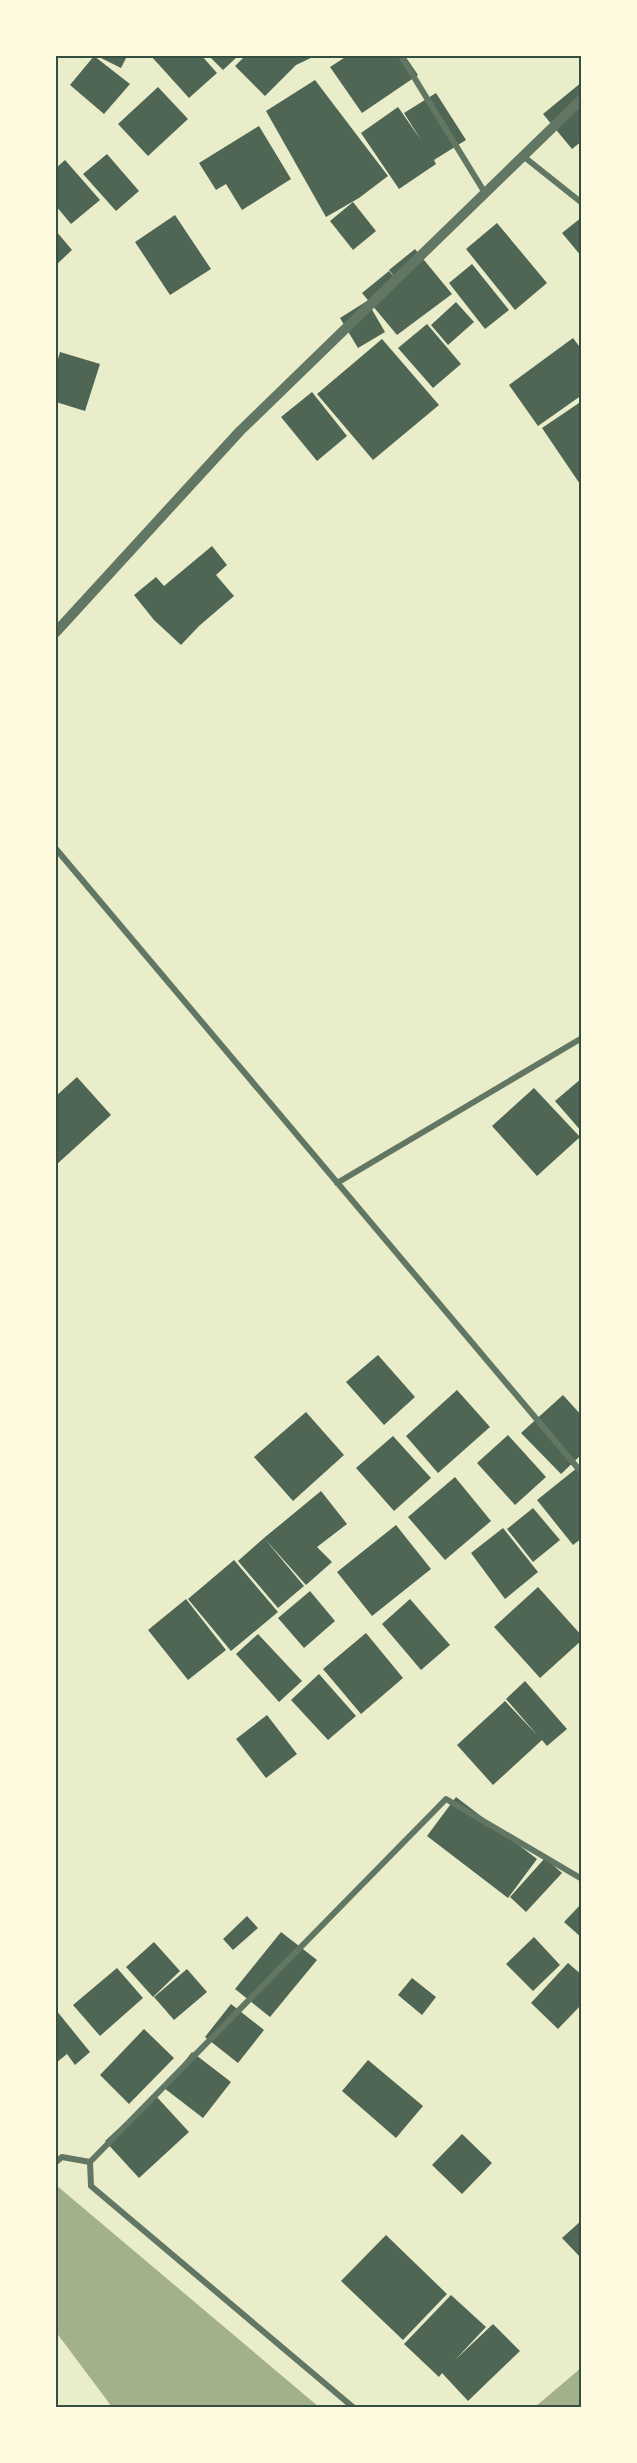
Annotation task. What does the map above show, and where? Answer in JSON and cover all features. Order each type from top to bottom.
[{"type":"street","points":[[401,56],[485,193]]},
{"type":"street","points":[[56,632],[240,430],[582,99]]},
{"type":"street","points":[[524,156],[582,204]]},
{"type":"street","points":[[56,849],[582,1473]]},
{"type":"street","points":[[337,1183],[582,1038]]},
{"type":"street","points":[[354,2408],[91,2186],[90,2162],[446,1799],[582,1879]]},
{"type":"street","points":[[56,2162],[62,2157],[90,2162]]},
{"type":"shaded area","points":[[56,2185],[319,2407],[112,2407],[56,2332]]},
{"type":"shaded area","points":[[581,2368],[581,2407],[535,2407]]},
{"type":"building","points":[[94,56],[130,84],[104,114],[70,85]]},
{"type":"building","points":[[102,56],[127,56],[121,68],[101,58]]},
{"type":"building","points":[[151,56],[202,56],[217,73],[189,98]]},
{"type":"building","points":[[209,56],[238,56],[223,70]]},
{"type":"building","points":[[245,56],[315,56],[296,65],[265,96],[235,66]]},
{"type":"building","points":[[347,56],[405,56],[418,75],[362,113],[330,67]]},
{"type":"building","points":[[315,80],[388,176],[359,198],[326,217],[266,111]]},
{"type":"building","points":[[582,82],[582,141],[572,149],[543,114]]},
{"type":"building","points":[[158,87],[188,119],[148,156],[118,124]]},
{"type":"building","points":[[436,93],[466,140],[434,160],[436,164],[399,189],[361,133],[398,107],[421,140],[404,113]]},
{"type":"building","points":[[259,126],[291,179],[242,210],[226,184],[216,190],[199,163]]},
{"type":"building","points":[[107,154],[139,191],[116,211],[83,174]]},
{"type":"building","points":[[65,160],[100,200],[71,224],[56,206],[56,168]]},
{"type":"building","points":[[353,202],[376,231],[353,250],[330,221]]},
{"type":"building","points":[[175,215],[211,269],[170,295],[135,242]]},
{"type":"building","points":[[582,217],[582,257],[562,233]]},
{"type":"building","points":[[497,223],[547,283],[515,310],[466,249]]},
{"type":"building","points":[[56,231],[72,250],[56,265]]},
{"type":"building","points":[[415,249],[452,294],[397,335],[362,293],[389,271],[399,283],[389,270]]},
{"type":"building","points":[[472,264],[509,310],[485,329],[449,283]]},
{"type":"building","points":[[367,301],[385,332],[358,348],[340,318]]},
{"type":"building","points":[[456,302],[474,322],[448,345],[431,325]]},
{"type":"building","points":[[427,324],[461,364],[433,388],[398,348]]},
{"type":"building","points":[[573,338],[582,350],[582,395],[538,426],[509,385]]},
{"type":"building","points":[[382,339],[439,405],[373,460],[317,394]]},
{"type":"building","points":[[60,352],[100,364],[85,411],[56,402],[56,366]]},
{"type":"building","points":[[312,392],[347,436],[317,461],[281,417]]},
{"type":"building","points":[[582,401],[582,487],[542,428]]},
{"type":"building","points":[[212,546],[227,565],[216,575],[234,596],[181,645],[154,620],[134,595],[156,577],[164,586]]},
{"type":"building","points":[[77,1077],[111,1115],[56,1165],[56,1096]]},
{"type":"building","points":[[582,1078],[582,1132],[555,1101]]},
{"type":"building","points":[[534,1088],[580,1137],[537,1176],[492,1126]]},
{"type":"building","points":[[378,1355],[415,1397],[384,1425],[346,1382]]},
{"type":"building","points":[[457,1390],[490,1427],[438,1473],[406,1436]]},
{"type":"building","points":[[563,1395],[582,1416],[582,1454],[561,1474],[521,1433]]},
{"type":"building","points":[[306,1412],[344,1455],[293,1501],[254,1457]]},
{"type":"building","points":[[508,1435],[546,1477],[515,1505],[477,1463]]},
{"type":"building","points":[[393,1436],[431,1478],[394,1511],[356,1468]]},
{"type":"building","points":[[582,1464],[582,1538],[573,1545],[537,1500]]},
{"type":"building","points":[[455,1477],[491,1521],[445,1560],[408,1517]]},
{"type":"building","points":[[321,1491],[347,1524],[317,1547],[332,1562],[306,1585],[264,1538]]},
{"type":"building","points":[[533,1508],[560,1540],[533,1562],[507,1529]]},
{"type":"building","points":[[396,1525],[431,1569],[372,1616],[337,1572]]},
{"type":"building","points":[[503,1528],[538,1572],[505,1599],[471,1553]]},
{"type":"building","points":[[264,1538],[304,1586],[278,1608],[238,1561]]},
{"type":"building","points":[[234,1560],[278,1612],[231,1651],[188,1599]]},
{"type":"building","points":[[538,1587],[582,1636],[582,1640],[540,1678],[494,1627]]},
{"type":"building","points":[[310,1591],[335,1621],[304,1648],[278,1618]]},
{"type":"building","points":[[186,1599],[226,1650],[188,1680],[148,1630]]},
{"type":"building","points":[[410,1599],[450,1645],[421,1670],[382,1624]]},
{"type":"building","points":[[366,1633],[403,1678],[361,1714],[323,1669]]},
{"type":"building","points":[[258,1634],[302,1681],[279,1702],[236,1654]]},
{"type":"building","points":[[319,1674],[356,1716],[328,1740],[291,1700]]},
{"type":"building","points":[[525,1681],[567,1729],[547,1746],[542,1740],[493,1785],[457,1745],[505,1701],[538,1736],[506,1699]]},
{"type":"building","points":[[267,1715],[297,1754],[266,1778],[236,1739]]},
{"type":"building","points":[[456,1797],[537,1859],[508,1898],[427,1836]]},
{"type":"building","points":[[545,1858],[562,1873],[526,1912],[510,1897]]},
{"type":"building","points":[[582,1903],[582,1938],[564,1922]]},
{"type":"building","points":[[247,1916],[258,1928],[233,1950],[223,1939]]},
{"type":"building","points":[[281,1932],[317,1960],[270,2017],[235,1989]]},
{"type":"building","points":[[534,1937],[560,1965],[533,1991],[506,1964]]},
{"type":"building","points":[[154,1942],[180,1971],[153,1997],[126,1967]]},
{"type":"building","points":[[568,1963],[582,1975],[582,2004],[558,2029],[531,2003]]},
{"type":"building","points":[[117,1968],[143,1998],[100,2036],[73,2005]]},
{"type":"building","points":[[187,1969],[207,1992],[174,2020],[154,1997]]},
{"type":"building","points":[[412,1978],[436,1997],[422,2015],[398,1995]]},
{"type":"building","points":[[231,2004],[264,2030],[238,2063],[205,2037]]},
{"type":"building","points":[[56,2010],[90,2052],[75,2065],[67,2054],[56,2063]]},
{"type":"building","points":[[144,2029],[174,2058],[129,2104],[100,2075]]},
{"type":"building","points":[[192,2052],[231,2082],[203,2118],[164,2088]]},
{"type":"building","points":[[368,2060],[423,2106],[396,2138],[342,2091]]},
{"type":"building","points":[[155,2095],[189,2132],[139,2178],[105,2141]]},
{"type":"building","points":[[462,2134],[492,2163],[462,2194],[432,2165]]},
{"type":"building","points":[[582,2220],[582,2259],[562,2238]]},
{"type":"building","points":[[386,2235],[447,2294],[403,2340],[341,2281]]},
{"type":"building","points":[[451,2295],[486,2327],[455,2360],[493,2324],[520,2351],[468,2401],[442,2373],[439,2377],[404,2344]]}]
